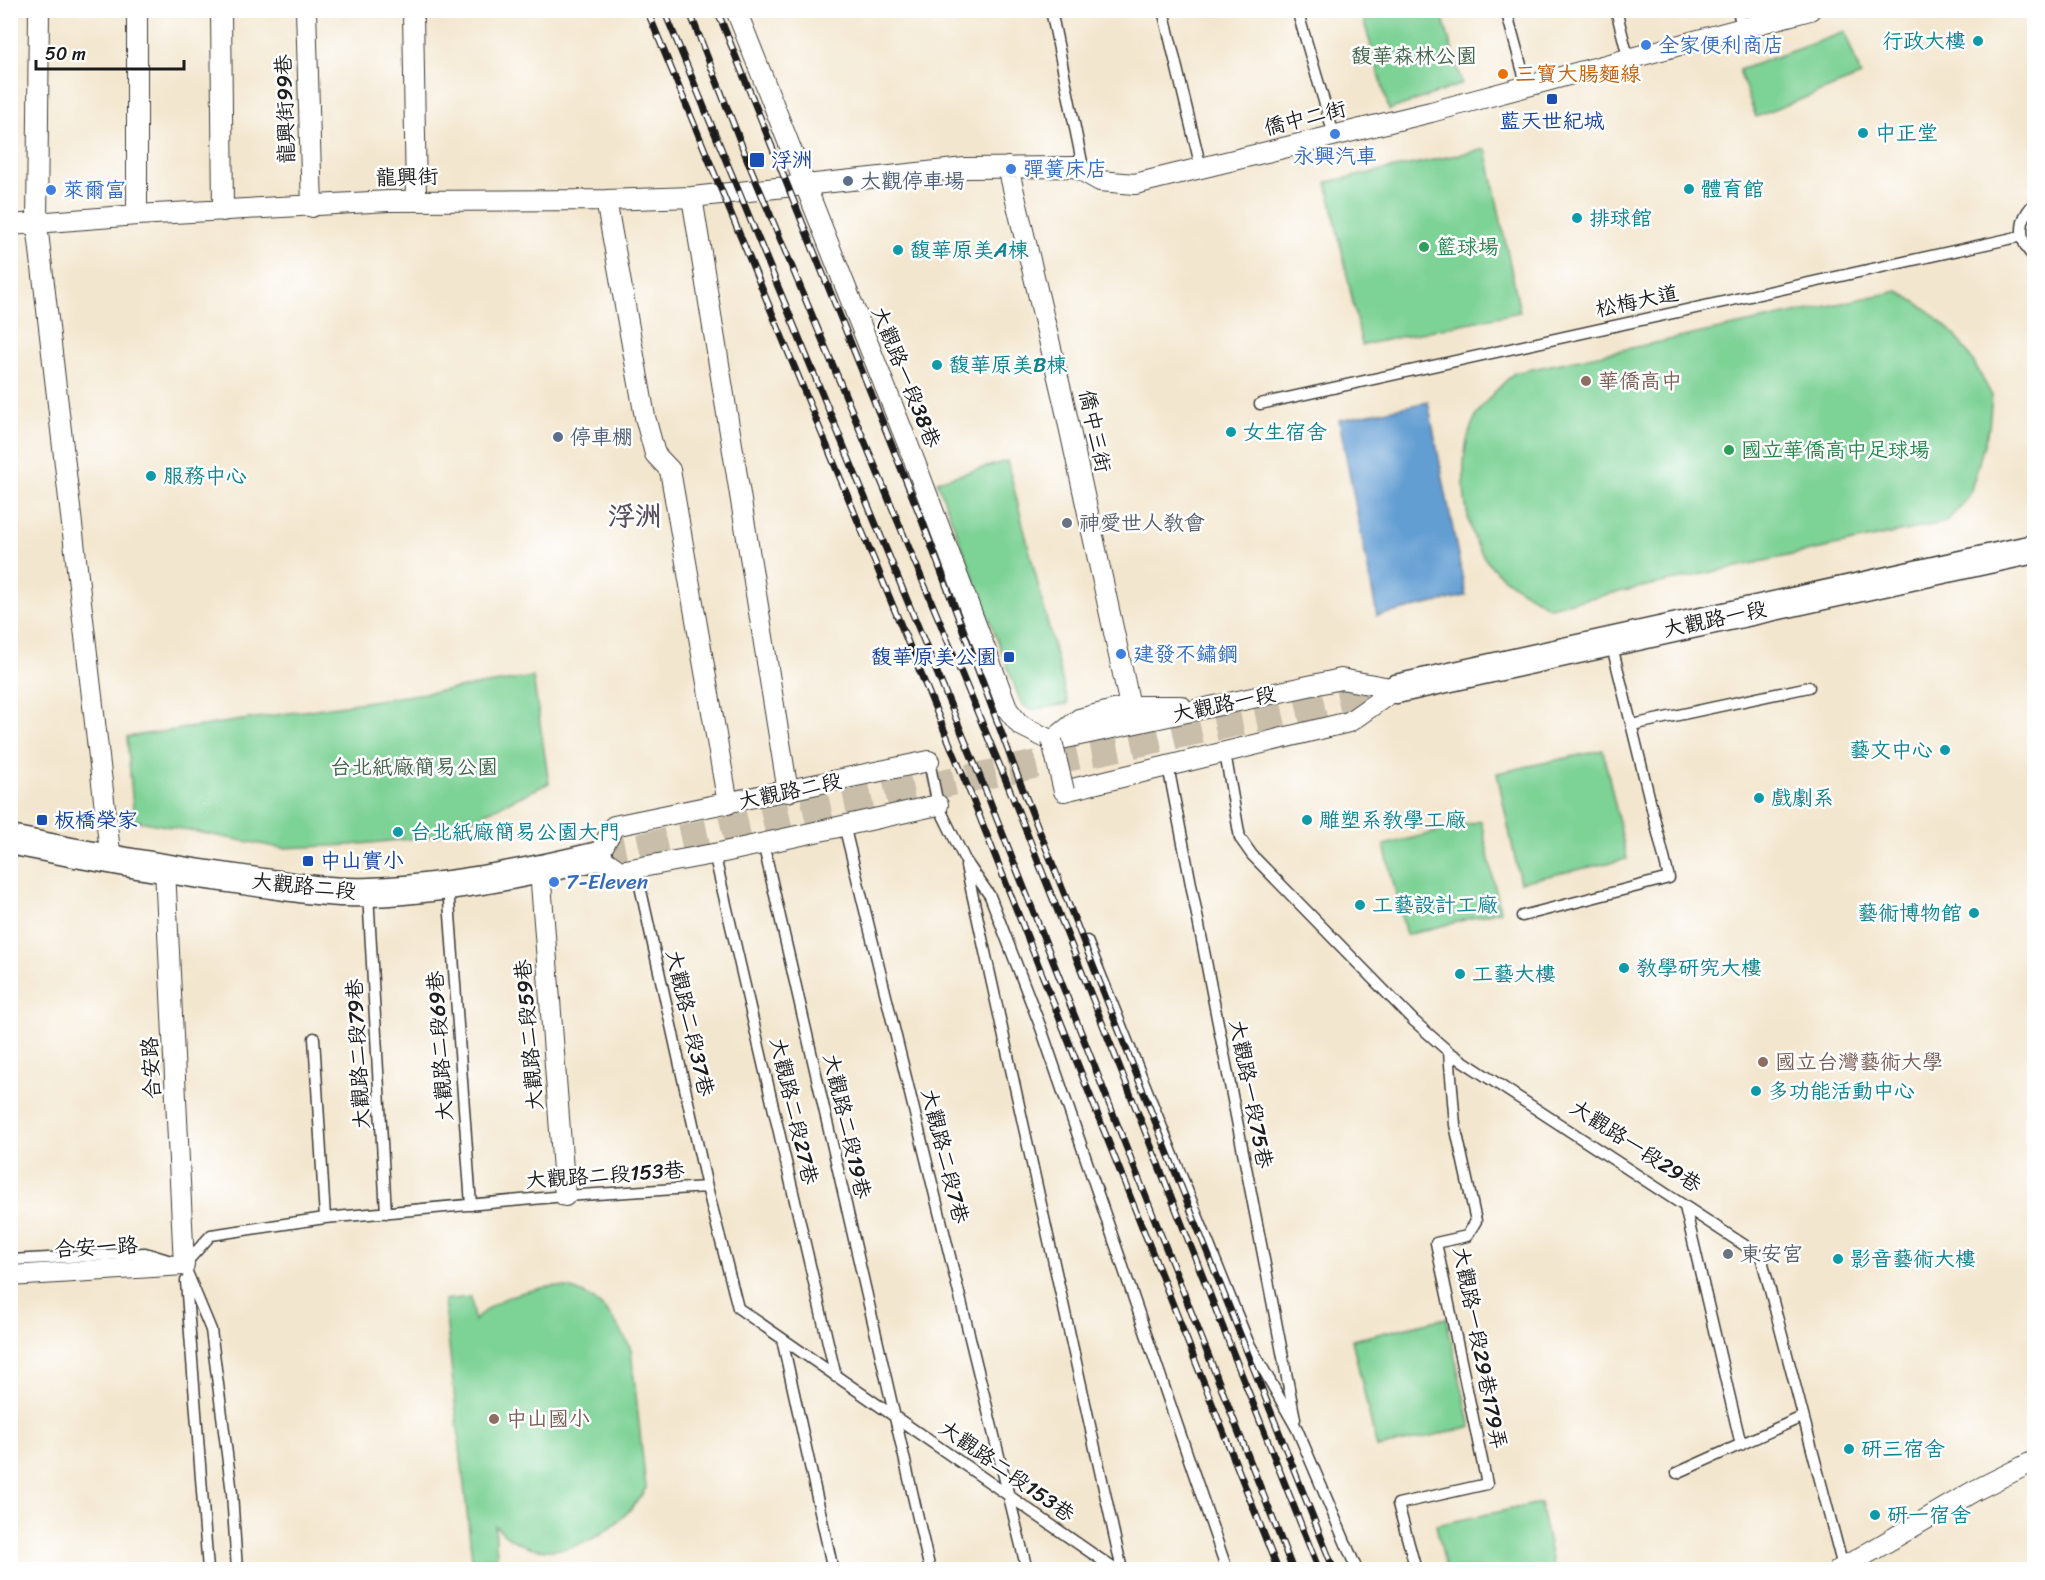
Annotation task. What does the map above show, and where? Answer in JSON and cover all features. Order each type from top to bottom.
[{"type":"main road","name":"大觀路一段","points":[[1396,689],[2034,549]]},
{"type":"main road","name":"大觀路二段","points":[[10,840],[165,869],[305,888],[368,892],[540,870],[598,856]]},
{"type":"street","points":[[39,10],[38,224],[111,860]]},
{"type":"street","points":[[137,10],[137,215]]},
{"type":"street","points":[[221,10],[223,211]]},
{"type":"street","name":"龍興街99巷","points":[[306,10],[312,207]]},
{"type":"street","points":[[413,10],[416,200]]},
{"type":"street","name":"大觀路一段38巷","points":[[736,10],[908,445],[1008,710],[1020,725],[1052,741]]},
{"type":"street","name":"僑中二街","points":[[804,186],[965,168],[1075,166],[1100,181],[1135,184],[1527,87],[1628,57],[1740,19],[1810,10]]},
{"type":"street","name":"僑中三街","points":[[1008,167],[1064,403],[1130,706]]},
{"type":"street","name":"龍興街","points":[[10,225],[137,215],[416,200],[606,200],[692,197],[804,186]]},
{"type":"street","points":[[692,197],[788,792]]},
{"type":"street","points":[[606,200],[645,417],[655,454],[670,470],[728,804]]},
{"type":"street","name":"大觀路一段","points":[[1341,679],[1396,689],[1349,722],[1064,790],[1052,741],[1341,679]]},
{"type":"street","points":[[1052,741],[1079,719],[1130,706],[1177,704],[1192,711]]},
{"type":"street","name":"大觀路二段","points":[[598,856],[614,826],[788,792],[928,761]]},
{"type":"street","points":[[598,856],[620,871],[714,854],[938,805]]},
{"type":"street","name":"合安路","points":[[165,869],[184,1265]]},
{"type":"street","name":"大觀路二段59巷","points":[[540,870],[565,1196]]},
{"type":"street","name":"合安一路","points":[[10,1276],[184,1265]]},
{"type":"street","name":"大觀路一段29巷","points":[[1841,1568],[1974,1491],[2034,1461]]},
{"type":"lane","points":[[1050,10],[1084,172]]},
{"type":"lane","points":[[1163,10],[1202,168]]},
{"type":"lane","points":[[1297,10],[1334,135]]},
{"type":"lane","points":[[1506,10],[1527,87]]},
{"type":"lane","points":[[1616,10],[1628,57]]},
{"type":"lane","points":[[2034,204],[2025,215],[2022,236],[2025,246],[2034,257]]},
{"type":"lane","name":"松梅大道","points":[[1260,404],[2022,236]]},
{"type":"lane","points":[[1522,916],[1669,878],[1611,642]]},
{"type":"lane","points":[[1632,725],[1809,687]]},
{"type":"lane","name":"大觀路一段29巷","points":[[1225,753],[1240,838],[1252,855],[1414,1021],[1449,1052],[1684,1208],[1761,1256],[1841,1568]]},
{"type":"lane","points":[[928,761],[938,805],[965,860],[990,896],[1041,1028],[1227,1569]]},
{"type":"lane","name":"大觀路一段75巷","points":[[1168,766],[1296,1429]]},
{"type":"lane","name":"大觀路二段7巷","points":[[844,825],[1027,1569]]},
{"type":"lane","name":"大觀路二段19巷","points":[[763,843],[930,1569]]},
{"type":"lane","name":"大觀路二段27巷","points":[[714,854],[836,1377]]},
{"type":"lane","points":[[965,860],[1122,1569]]},
{"type":"lane","name":"大觀路二段37巷","points":[[636,868],[707,1187]]},
{"type":"lane","name":"大觀路二段69巷","points":[[448,883],[471,1205]]},
{"type":"lane","name":"大觀路二段79巷","points":[[368,892],[386,1213]]},
{"type":"lane","points":[[1087,941],[1248,1342],[1296,1429],[1356,1569]]},
{"type":"lane","points":[[314,1038],[325,1218]]},
{"type":"lane","name":"大觀路一段29巷179弄","points":[[1416,1569],[1398,1504],[1487,1484],[1436,1243],[1467,1236],[1476,1221],[1455,1125],[1449,1052]]},
{"type":"lane","name":"大觀路二段153巷","points":[[184,1265],[211,1235],[325,1218],[565,1196],[707,1187],[738,1308],[1116,1569]]},
{"type":"lane","points":[[1684,1208],[1741,1445]]},
{"type":"lane","points":[[10,1260],[145,1253],[184,1265]]},
{"type":"lane","name":"合安路","points":[[184,1265],[190,1314],[208,1569]]},
{"type":"lane","name":"合安路","points":[[184,1265],[211,1330],[232,1493],[237,1569]]},
{"type":"lane","points":[[782,1339],[833,1569]]},
{"type":"lane","points":[[1677,1473],[1802,1417]]},
{"type":"green space","name":"馥華森林公園","points":[[1361,11],[1441,11],[1462,84],[1389,110]]},
{"type":"green space","points":[[1845,32],[1861,76],[1756,117],[1739,70]]},
{"type":"green space","name":"籃球場","points":[[1486,149],[1520,312],[1362,345],[1327,182]]},
{"type":"green space","points":[[1898,291],[1925,308],[1955,335],[1992,396],[1989,427],[1969,497],[1946,522],[1549,607],[1507,581],[1486,560],[1478,546],[1467,512],[1464,493],[1465,455],[1468,437],[1476,415],[1514,373]]},
{"type":"green space","points":[[1007,461],[1068,704],[1030,710],[1021,703],[937,481]]},
{"type":"green space","name":"台北紙廠簡易公園","points":[[533,677],[549,783],[437,836],[351,845],[281,848],[134,820],[127,737]]},
{"type":"green space","points":[[1603,750],[1627,859],[1520,882],[1497,773]]},
{"type":"green space","points":[[1481,821],[1500,911],[1406,935],[1384,845]]},
{"type":"green space","points":[[553,1286],[580,1292],[601,1306],[618,1326],[631,1350],[646,1488],[633,1506],[616,1523],[598,1536],[577,1545],[556,1550],[535,1548],[514,1540],[495,1525],[497,1557],[472,1559],[444,1300],[471,1297],[474,1321],[491,1306],[510,1296]]},
{"type":"green space","points":[[1446,1318],[1471,1427],[1377,1448],[1352,1340]]},
{"type":"green space","points":[[1540,1503],[1554,1569],[1446,1569],[1436,1525]]},
{"type":"water","points":[[1428,402],[1466,596],[1377,616],[1339,420]]},
{"type":"tunnel","points":[[598,856],[1396,689]]},
{"type":"railway","points":[[647,10],[973,800],[1278,1570]]},
{"type":"railway","points":[[664,10],[987,794],[1293,1570]]},
{"type":"railway","points":[[689,10],[749,164],[1009,788],[1319,1570]]},
{"type":"railway","points":[[717,10],[921,518],[1021,785],[1334,1570]]},
{"type":"place","name":"行政大樓","points":[[1978,41]]},
{"type":"place","name":"全家便利商店","points":[[1646,45]]},
{"type":"place","name":"三寶大腸麵線","points":[[1503,74]]},
{"type":"place","name":"藍天世紀城","points":[[1552,99]]},
{"type":"place","name":"中正堂","points":[[1863,133]]},
{"type":"place","name":"永興汽車","points":[[1335,134]]},
{"type":"place","name":"浮洲","points":[[757,160]]},
{"type":"place","name":"彈簧床店","points":[[1011,169]]},
{"type":"place","name":"大觀停車場","points":[[848,181]]},
{"type":"place","name":"體育館","points":[[1689,189]]},
{"type":"place","name":"萊爾富","points":[[51,190]]},
{"type":"place","name":"排球館","points":[[1577,218]]},
{"type":"place","name":"籃球場","points":[[1424,247]]},
{"type":"place","name":"馥華原美A棟","points":[[898,250]]},
{"type":"place","name":"馥華原美B棟","points":[[937,365]]},
{"type":"place","name":"華僑高中","points":[[1586,381]]},
{"type":"place","name":"女生宿舍","points":[[1231,432]]},
{"type":"place","name":"停車棚","points":[[558,437]]},
{"type":"place","name":"國立華僑高中足球場","points":[[1729,450]]},
{"type":"place","name":"服務中心","points":[[151,476]]},
{"type":"place","name":"神愛世人教會","points":[[1067,523]]},
{"type":"place","name":"建發不鏽鋼","points":[[1121,654]]},
{"type":"place","name":"馥華原美公園","points":[[1009,657]]},
{"type":"place","name":"藝文中心","points":[[1945,750]]},
{"type":"place","name":"戲劇系","points":[[1759,798]]},
{"type":"place","name":"板橋榮家","points":[[42,820]]},
{"type":"place","name":"雕塑系教學工廠","points":[[1307,820]]},
{"type":"place","name":"台北紙廠簡易公園大門","points":[[398,832]]},
{"type":"place","name":"中山實小","points":[[308,861]]},
{"type":"place","name":"7-Eleven","points":[[554,882]]},
{"type":"place","name":"工藝設計工廠","points":[[1360,905]]},
{"type":"place","name":"藝術博物館","points":[[1974,913]]},
{"type":"place","name":"教學研究大樓","points":[[1624,968]]},
{"type":"place","name":"工藝大樓","points":[[1460,974]]},
{"type":"place","name":"國立台灣藝術大學","points":[[1763,1062]]},
{"type":"place","name":"多功能活動中心","points":[[1756,1091]]},
{"type":"place","name":"東安宮","points":[[1728,1254]]},
{"type":"place","name":"影音藝術大樓","points":[[1838,1259]]},
{"type":"place","name":"中山國小","points":[[494,1419]]},
{"type":"place","name":"研三宿舍","points":[[1849,1449]]},
{"type":"place","name":"研一宿舍","points":[[1875,1515]]},
{"type":"district","name":"浮洲","points":[[635,516]]}]
